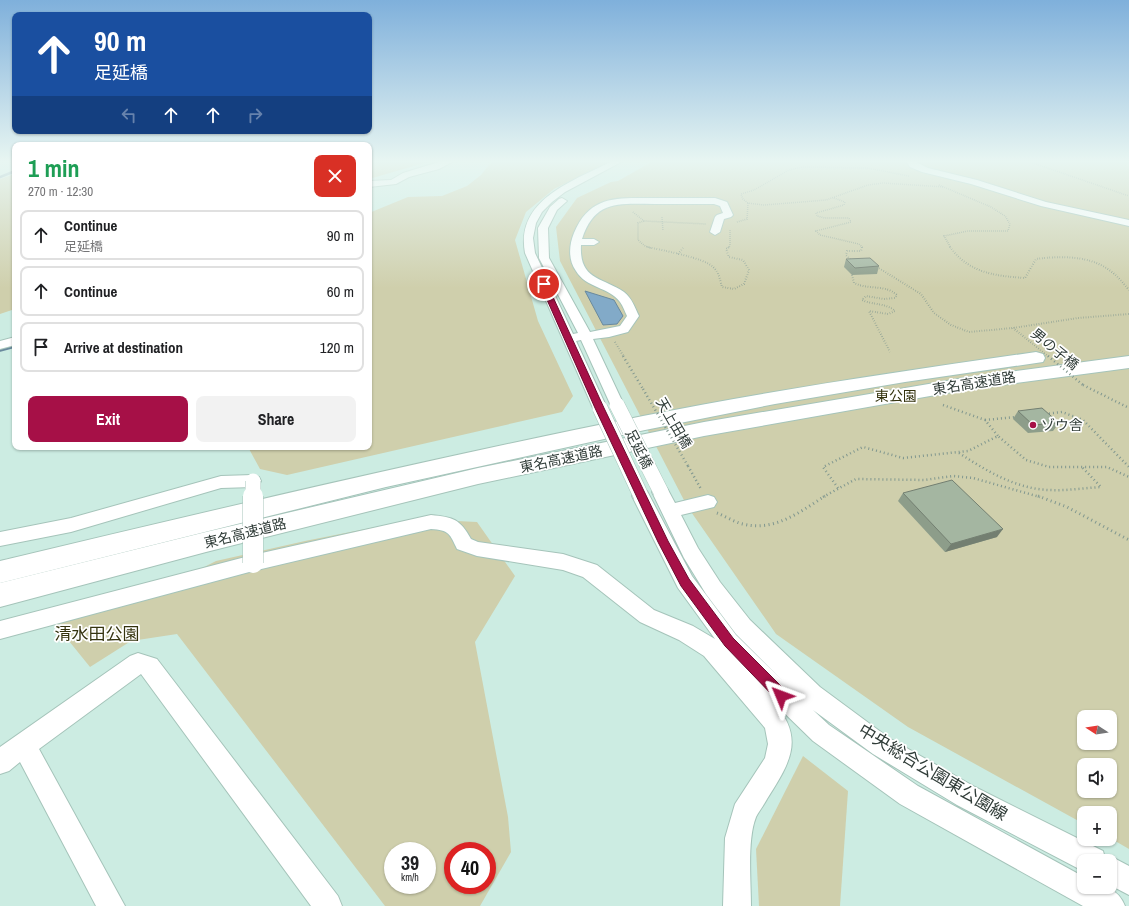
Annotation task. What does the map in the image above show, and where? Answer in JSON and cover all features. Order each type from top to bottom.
[{"type":"highway","name":"東名高速道路","points":[[0,572],[222,517],[475,458],[688,414],[952,369],[1129,347]]},
{"type":"highway","name":"東名高速道路","points":[[0,595],[206,542],[478,476],[697,431],[964,384],[1129,362]]},
{"type":"street","name":"足延橋","points":[[545,203],[537,213],[531,224],[528,237],[530,254],[600,408],[657,500]]},
{"type":"street","points":[[559,203],[553,209],[543,228],[544,258],[585,336]]},
{"type":"street","points":[[568,338],[609,333],[624,329],[633,316],[625,300],[615,292],[592,280],[581,272],[577,262],[576,242],[580,230],[586,219],[592,213],[608,203]]},
{"type":"street","points":[[717,222],[728,215],[724,204],[722,203]]},
{"type":"street","points":[[1042,203],[1129,223]]},
{"type":"street","points":[[592,213],[606,215]]},
{"type":"street","points":[[576,242],[594,242]]},
{"type":"street","name":"足延橋","points":[[585,336],[617,405],[657,500]]},
{"type":"street","points":[[0,345],[12,342]]},
{"type":"street","points":[[0,539],[71,525],[221,482],[253,481],[253,562]]},
{"type":"street","points":[[708,502],[657,500],[685,582],[729,642],[772,686],[821,733],[909,795],[1111,906]]},
{"type":"street","name":"中央総合公園東公園線","points":[[657,500],[709,582],[743,627],[812,695],[881,746],[947,784],[1080,854]]},
{"type":"street","points":[[0,630],[253,562],[431,522],[446,523],[457,530],[464,544],[477,549],[563,562],[590,571],[648,616],[686,633],[712,649],[776,723],[780,744],[776,763],[744,813],[738,838],[737,906]]},
{"type":"street","points":[[0,762],[138,663],[149,666],[328,906]]},
{"type":"street","points":[[24,746],[111,906]]},
{"type":"street","points":[[1117,874],[1129,881]]},
{"type":"path","points":[[623,203],[644,221]]},
{"type":"path","points":[[729,224],[730,246],[726,248],[729,257],[743,260],[749,270],[744,284],[734,289],[722,287],[718,274],[713,266],[696,259],[645,246],[638,240],[638,223],[644,221],[717,222],[729,224],[747,219],[748,203]]},
{"type":"path","points":[[750,203],[764,205],[797,203]]},
{"type":"path","points":[[845,203],[844,205],[816,213],[816,216],[823,218],[840,216],[849,218],[851,222],[816,230],[820,235],[859,244],[863,247],[861,251],[847,251],[846,255],[853,262]]},
{"type":"path","points":[[982,203],[1005,216],[1010,224],[1008,232],[973,230],[954,231],[944,236],[950,248],[967,265],[992,275],[1025,278],[1036,259],[1051,256],[1082,259],[1106,267],[1129,290]]},
{"type":"path","points":[[662,217],[663,231]]},
{"type":"path","points":[[678,254],[683,248]]},
{"type":"path","points":[[874,264],[921,294],[934,312],[951,325],[969,332],[1013,328],[1078,318],[1129,314]]},
{"type":"path","points":[[852,275],[854,283],[860,287],[884,288],[893,290],[897,295],[895,298],[884,299],[866,296],[862,300],[870,304],[891,307],[895,311],[888,314],[869,311],[890,352]]},
{"type":"path","name":"男の子橋","points":[[1013,328],[1083,385],[1129,408]]},
{"type":"path","name":"天上田橋","points":[[609,333],[708,502],[716,512],[743,524],[768,525],[793,518],[838,488],[856,479],[924,480],[953,476],[973,478],[1028,493],[1067,507],[1129,540]]},
{"type":"path","points":[[943,405],[985,420],[1023,416]]},
{"type":"path","points":[[1039,414],[1062,412],[1083,420],[1129,467]]},
{"type":"path","points":[[985,420],[998,436],[1026,460],[1049,467],[1107,467],[1129,477]]},
{"type":"path","points":[[838,488],[823,467],[863,446],[903,458],[968,451],[998,436]]},
{"type":"path","points":[[958,452],[977,465],[1005,479],[1044,490],[1102,487],[1082,467]]},
{"type":"green space","points":[[0,203],[12,203],[12,310],[0,314]]},
{"type":"green space","points":[[393,203],[537,203],[526,212],[515,240],[538,321],[573,396],[562,412],[287,475],[260,469],[250,450],[372,450],[372,212]]},
{"type":"green space","name":"東公園","points":[[573,203],[1129,203],[1129,849],[1117,842],[1117,806],[1077,806],[1077,820],[908,727],[776,634],[687,506],[560,261],[556,227]]},
{"type":"green space","name":"清水田公園","points":[[416,519],[477,522],[515,576],[475,642],[508,817],[511,852],[496,878],[496,842],[444,842],[444,894],[487,894],[480,906],[385,906],[177,634],[131,641],[90,667],[52,620],[162,596],[169,585],[216,561],[305,541]]},
{"type":"green space","points":[[803,756],[848,791],[840,906],[759,906],[756,849]]},
{"type":"water","points":[[585,291],[614,300],[623,316],[617,324],[603,325]]},
{"type":"building","points":[[870,258],[879,266],[855,268],[846,259]]},
{"type":"building","points":[[1042,408],[1059,423],[1033,425],[1018,411]]},
{"type":"building","points":[[952,480],[1003,529],[951,544],[903,493]]},
{"type":"waterway","points":[[0,350],[12,347]]},
{"type":"place","name":"ゾウ舎","points":[[1033,425]]},
{"type":"route","points":[[544,284],[663,542],[685,582],[729,642],[781,696]]}]
